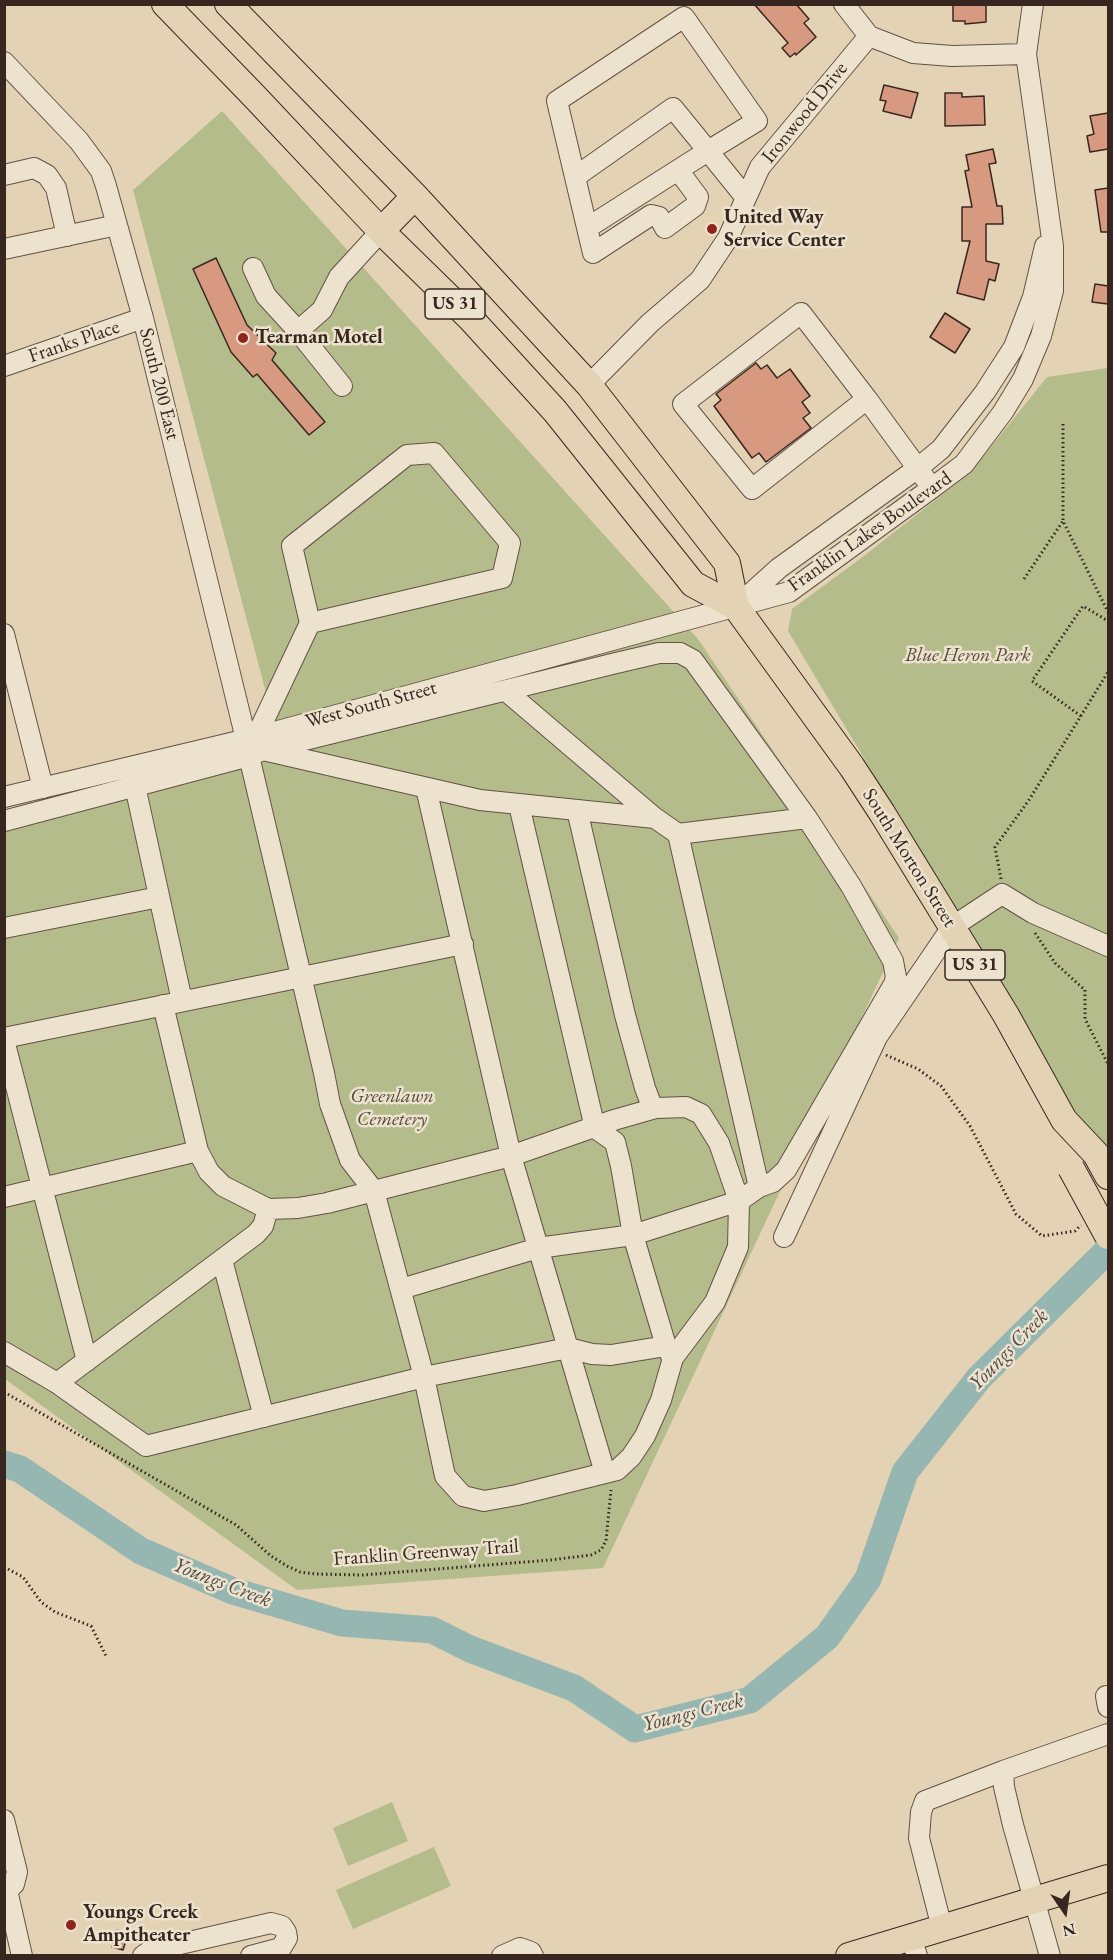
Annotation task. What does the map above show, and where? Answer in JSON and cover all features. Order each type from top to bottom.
[{"type":"main road","name":"US 31","points":[[165,4],[381,231],[471,320],[555,411],[693,584],[736,607]]},
{"type":"main road","name":"US 31","points":[[228,4],[415,196],[589,385],[727,563],[736,607]]},
{"type":"main road","points":[[381,231],[415,196]]},
{"type":"main road","name":"South Morton Street","points":[[736,607],[852,767],[1006,1015],[1064,1120],[1102,1165]]},
{"type":"main road","name":"South Morton Street","points":[[1064,1120],[1071,1168],[1108,1236]]},
{"type":"main road","points":[[849,1956],[914,1946],[942,1928],[1108,1878]]},
{"type":"street","points":[[844,4],[869,36],[913,53],[952,56],[1026,54]]},
{"type":"street","name":"Franklin Lakes Boulevard","points":[[736,607],[789,592],[964,464],[1003,412],[1023,379],[1041,336],[1053,291],[1053,246],[1026,54],[1033,4]]},
{"type":"street","points":[[587,228],[678,170],[708,151],[756,121],[684,17],[557,101],[587,228],[593,252],[651,214],[658,217],[665,228],[695,206],[698,197],[678,170]]},
{"type":"street","name":"Ironwood Drive","points":[[589,385],[650,323],[700,280],[728,238],[760,167],[869,36]]},
{"type":"street","name":"South 200 East","points":[[4,62],[79,141],[101,171],[143,318],[253,745],[330,1104],[350,1160],[374,1191]]},
{"type":"street","points":[[575,177],[673,108],[746,198]]},
{"type":"street","points":[[4,175],[34,168],[47,175],[56,188],[67,236]]},
{"type":"street","name":"Franklin Lakes Boulevard","points":[[736,607],[779,568],[918,468],[941,449],[957,430],[1014,347],[1033,297],[1049,216]]},
{"type":"street","points":[[4,249],[117,225]]},
{"type":"street","points":[[298,331],[322,310],[339,277],[381,231]]},
{"type":"street","points":[[253,268],[266,296],[298,331],[342,386]]},
{"type":"street","points":[[867,399],[752,489],[683,404],[801,313],[867,399],[932,488]]},
{"type":"street","name":"Franks Place","points":[[4,366],[143,318]]},
{"type":"street","points":[[253,745],[310,623],[292,546],[407,455],[434,453],[510,543],[502,578],[310,623]]},
{"type":"street","points":[[844,521],[858,541]]},
{"type":"street","name":"West South Street","points":[[4,797],[253,745],[736,607]]},
{"type":"street","points":[[4,634],[43,788]]},
{"type":"street","points":[[4,821],[135,786],[253,745],[506,691],[659,653],[680,653],[693,660],[807,818],[851,886],[893,961],[896,977],[894,984],[786,1170],[773,1182],[759,1187],[739,1201],[633,1235],[538,1248],[401,1289]]},
{"type":"street","points":[[506,691],[655,818],[678,834],[807,818]]},
{"type":"street","points":[[253,745],[480,800],[655,818]]},
{"type":"street","points":[[4,1352],[57,1383],[146,1446],[424,1377],[568,1348],[592,1354],[611,1355],[670,1352],[715,1302],[738,1247],[739,1201],[720,1143],[701,1114],[686,1107],[653,1108],[511,1156],[327,1203],[298,1208],[268,1209],[223,1186],[209,1172],[198,1151],[173,1003],[159,897],[135,786]]},
{"type":"street","points":[[426,788],[511,1156],[568,1348],[611,1472]]},
{"type":"street","points":[[374,1191],[424,1377],[444,1476],[463,1496],[484,1501],[611,1472],[631,1457],[645,1436],[661,1400],[670,1352],[633,1235],[615,1142],[595,1128],[519,805]]},
{"type":"street","points":[[577,810],[627,1023],[645,1088],[653,1108]]},
{"type":"street","points":[[678,834],[759,1187]]},
{"type":"street","points":[[784,1237],[877,1036],[952,927],[1002,894],[1033,913],[1108,946]]},
{"type":"street","points":[[4,928],[159,897]]},
{"type":"street","points":[[87,1361],[4,1039],[463,944]]},
{"type":"street","points":[[4,1197],[42,1190],[198,1151]]},
{"type":"street","points":[[57,1383],[256,1234],[263,1226],[268,1209]]},
{"type":"street","points":[[222,1260],[264,1417]]},
{"type":"street","points":[[942,1928],[919,1838],[921,1812],[925,1801],[1108,1734]]},
{"type":"street","points":[[1004,1771],[1004,1787],[1050,1956]]},
{"type":"street","points":[[4,1820],[17,1872],[14,1884],[6,1890],[22,1956]]},
{"type":"street","points":[[143,1956],[150,1951],[271,1923],[282,1926],[287,1938],[281,1948],[251,1956]]},
{"type":"street","points":[[502,1956],[520,1947],[531,1952],[533,1956]]},
{"type":"path","points":[[1064,424],[1063,521],[1108,612]]},
{"type":"path","points":[[1024,579],[1063,521]]},
{"type":"path","points":[[1081,716],[1032,681],[1083,606],[1108,621]]},
{"type":"path","points":[[1012,901],[1002,882],[995,847],[1029,800],[1108,672]]},
{"type":"path","points":[[1031,927],[1055,963],[1084,990],[1085,1019],[1108,1064]]},
{"type":"path","points":[[872,1048],[918,1069],[941,1086],[975,1134],[1016,1214],[1042,1236],[1075,1231],[1083,1223]]},
{"type":"path","name":"Franklin Greenway Trail","points":[[4,1392],[236,1526],[271,1556],[300,1572],[363,1575],[591,1555],[601,1550],[606,1541],[612,1485],[611,1472]]},
{"type":"path","points":[[4,1566],[23,1577],[41,1602],[55,1612],[91,1626],[107,1658]]},
{"type":"green space","name":"Greenlawn Cemetery","points":[[222,111],[698,639],[899,938],[603,1568],[297,1590],[5,1379],[5,811],[278,738],[133,190]]},
{"type":"green space","name":"Blue Heron Park","points":[[1108,368],[1108,1167],[788,631],[792,609],[970,473],[1047,377]]},
{"type":"green space","points":[[392,1802],[408,1841],[348,1866],[333,1828]]},
{"type":"green space","points":[[434,1847],[451,1886],[353,1929],[336,1890]]},
{"type":"building","points":[[754,4],[796,4],[809,19],[804,23],[816,37],[796,55],[795,53],[790,57],[782,48],[788,43]]},
{"type":"building","points":[[953,4],[986,4],[986,22],[965,24],[965,21],[953,21]]},
{"type":"building","points":[[884,85],[918,93],[911,118],[883,111],[886,101],[880,100]]},
{"type":"building","points":[[945,93],[962,93],[962,97],[984,96],[985,125],[945,126]]},
{"type":"building","points":[[1108,113],[1108,149],[1090,152],[1087,136],[1094,134],[1090,116]]},
{"type":"building","points":[[993,149],[996,163],[989,164],[997,206],[1002,206],[1003,224],[986,224],[986,261],[999,264],[995,281],[989,279],[984,300],[957,293],[970,241],[962,241],[962,207],[972,207],[965,171],[969,170],[966,155]]},
{"type":"building","points":[[1108,188],[1108,232],[1101,232],[1095,190]]},
{"type":"building","name":"Tearman Motel","points":[[216,258],[247,325],[276,353],[272,360],[325,422],[309,435],[257,374],[253,377],[231,352],[193,269]]},
{"type":"building","points":[[1095,284],[1108,286],[1108,304],[1092,302]]},
{"type":"building","points":[[945,313],[970,329],[955,353],[930,337]]},
{"type":"building","points":[[756,363],[761,369],[767,365],[777,378],[790,369],[810,396],[802,402],[810,413],[803,418],[811,428],[766,462],[759,453],[752,458],[714,406],[721,400],[716,394]]},
{"type":"building","points":[[117,1930],[128,1934],[123,1950],[112,1947]]},
{"type":"waterway","name":"Youngs Creek","points":[[4,1464],[20,1469],[141,1551],[233,1591],[342,1623],[432,1630],[470,1649],[574,1688],[635,1729],[750,1700],[827,1637],[868,1579],[905,1472],[979,1378],[1108,1250]]},
{"type":"place","name":"United Way Service Center","points":[[712,229]]},
{"type":"place","name":"Tearman Motel","points":[[243,338]]},
{"type":"place","name":"Youngs Creek Ampitheater","points":[[71,1925]]}]
